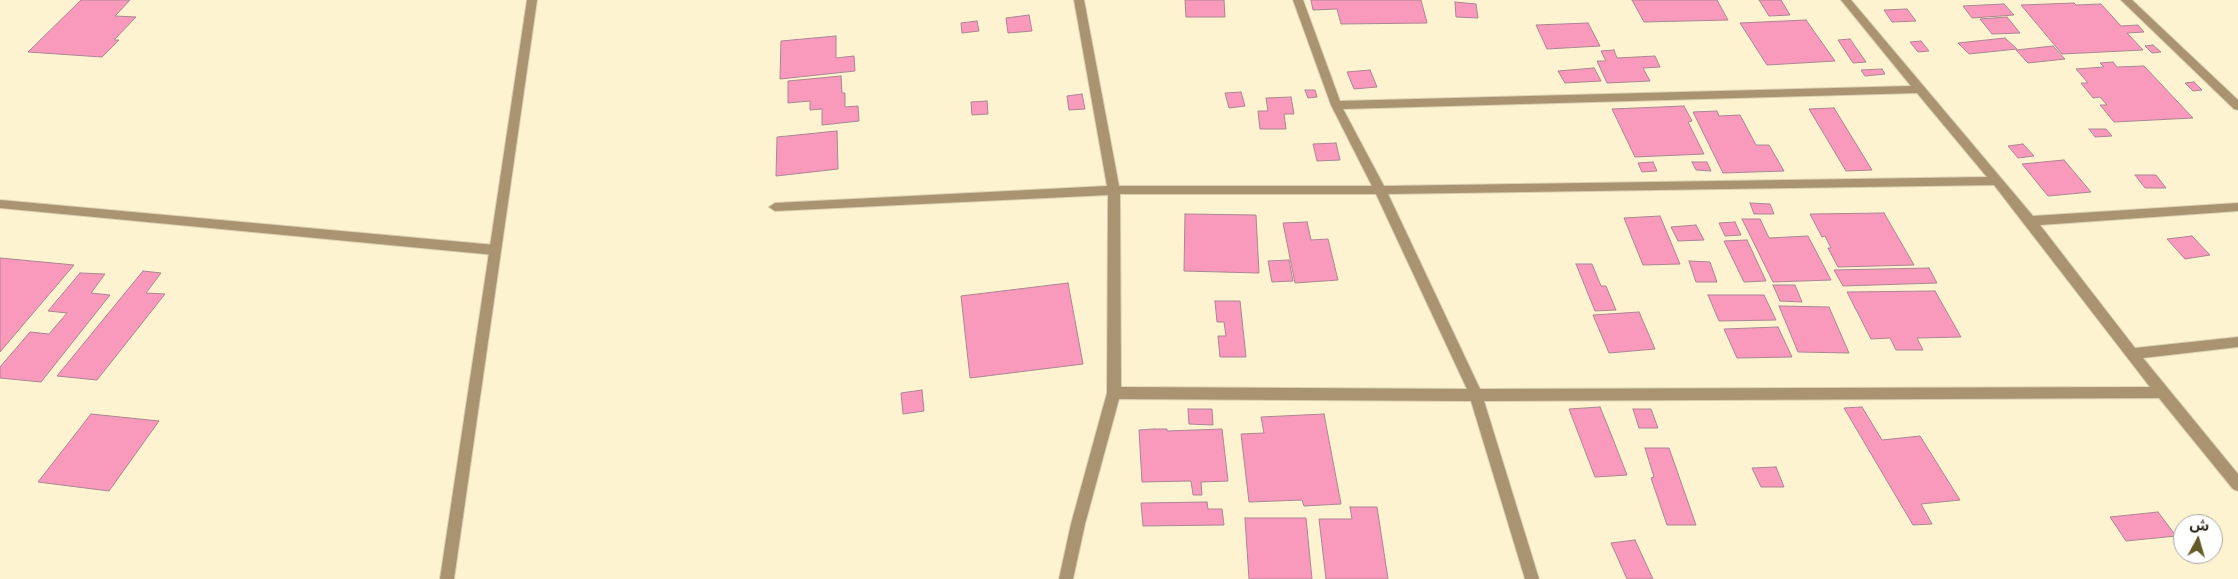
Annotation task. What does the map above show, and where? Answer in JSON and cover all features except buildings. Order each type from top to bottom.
[{"type":"street","points":[[446,579],[532,0]]},
{"type":"street","points":[[1066,579],[1078,524],[1114,393],[1114,190],[1079,0]]},
{"type":"street","points":[[1298,0],[1336,105],[1380,190],[1476,395],[1532,579]]},
{"type":"street","points":[[1846,0],[2030,221],[2132,354],[2238,485]]},
{"type":"street","points":[[2126,0],[2238,106]]},
{"type":"street","points":[[1336,105],[1921,89]]},
{"type":"street","points":[[775,206],[1114,190],[1380,190],[1996,181]]},
{"type":"street","points":[[0,204],[495,250]]},
{"type":"street","points":[[2030,221],[2238,207]]},
{"type":"street","points":[[2132,354],[2238,342]]},
{"type":"street","points":[[1114,393],[1476,395],[2163,392]]}]
